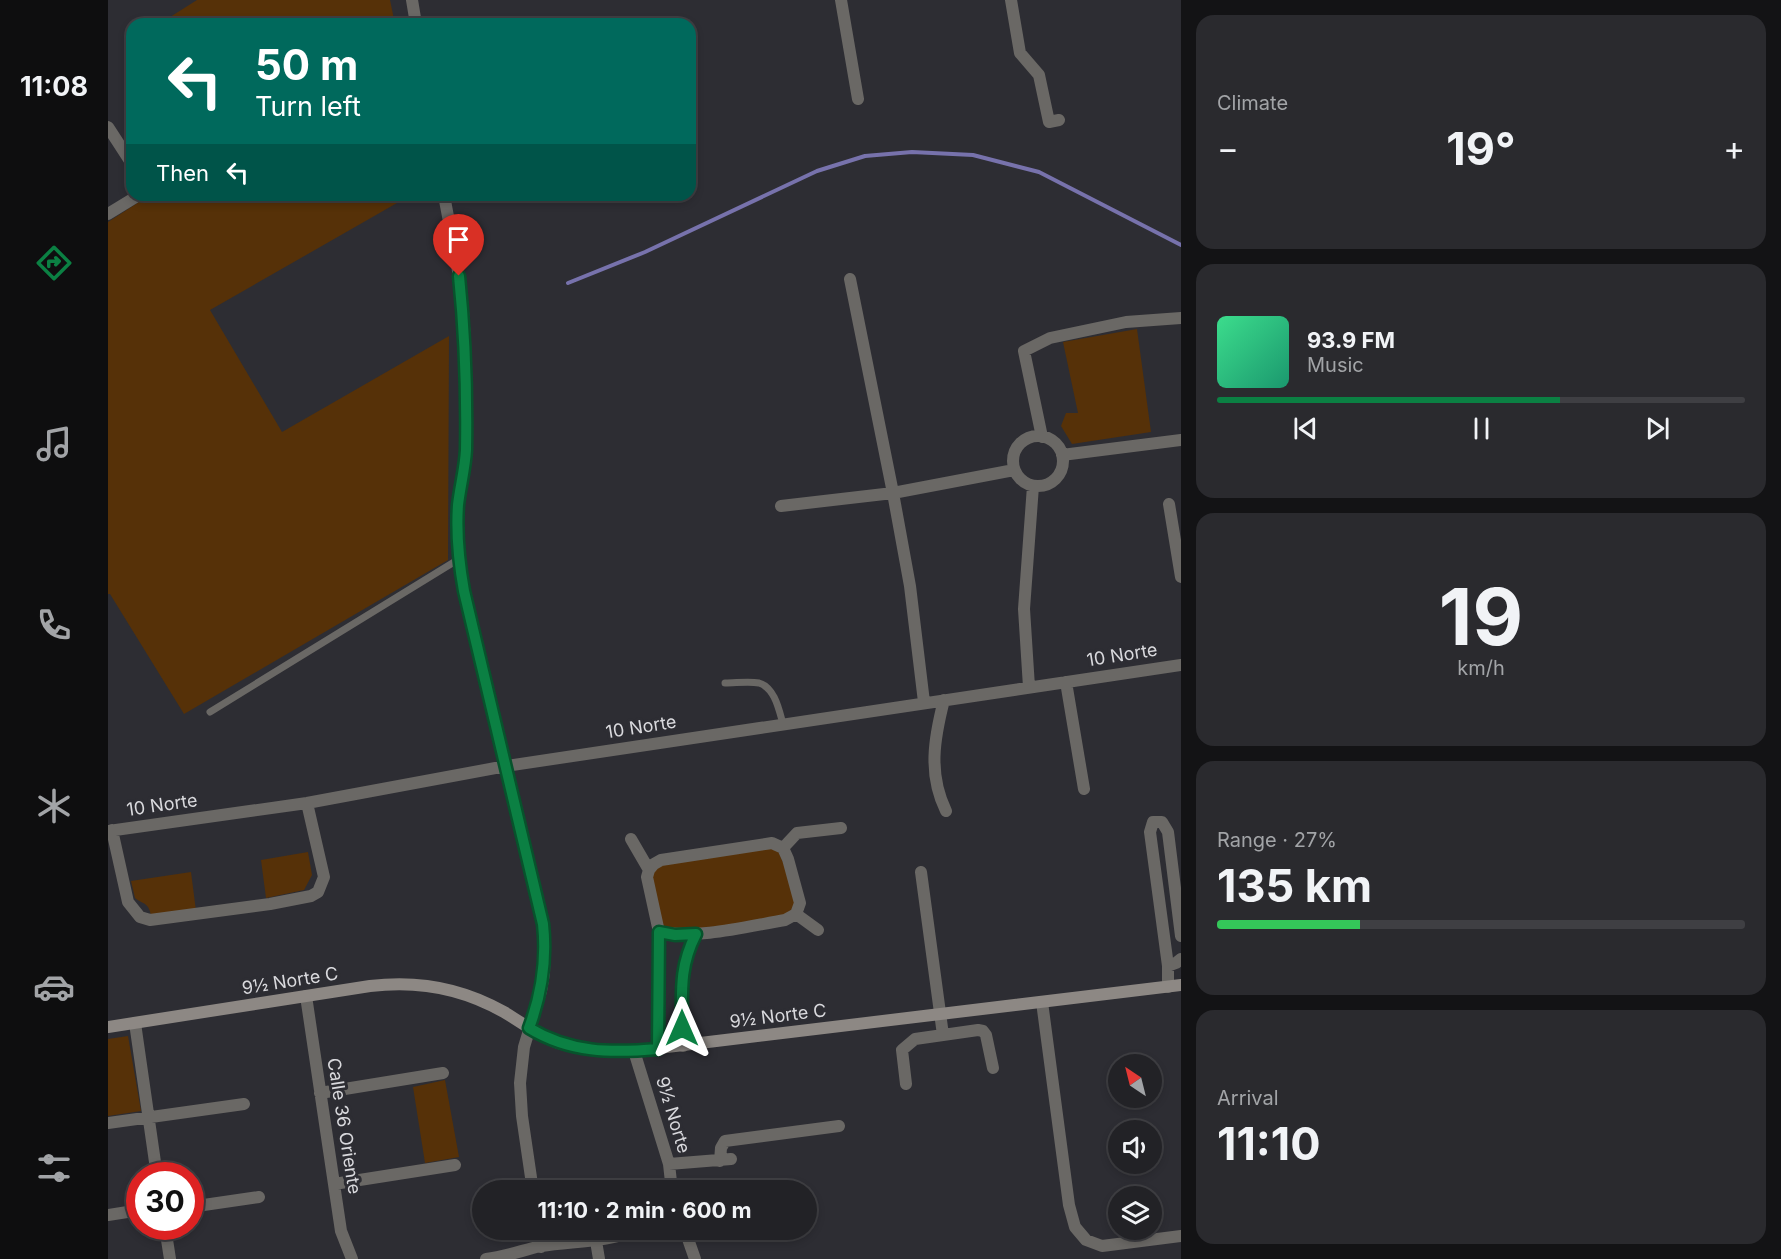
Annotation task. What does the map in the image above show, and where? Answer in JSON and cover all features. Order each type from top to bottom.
[{"type":"street","points":[[412,0],[414,18]]},
{"type":"street","points":[[841,0],[858,99]]},
{"type":"street","points":[[1011,0],[1020,53],[1039,75],[1049,122],[1059,120]]},
{"type":"street","points":[[108,127],[126,155]]},
{"type":"street","points":[[108,214],[129,201]]},
{"type":"street","points":[[445,201],[459,276],[464,327],[466,452],[464,479],[458,502],[459,559],[464,591],[540,908],[545,940],[541,991],[529,1028],[521,1067],[521,1100],[532,1180]]},
{"type":"street","points":[[850,279],[910,586],[924,702]]},
{"type":"street","points":[[1042,436],[1024,351],[1050,338],[1126,322],[1181,318]]},
{"type":"street","points":[[1034,436],[1042,436],[1055,443],[1062,455],[1059,474],[1052,482],[1043,486],[1033,486],[1019,478],[1014,470],[1014,453],[1019,445],[1034,436]]},
{"type":"street","points":[[1062,455],[1181,440]]},
{"type":"street","points":[[782,506],[893,493],[1014,470]]},
{"type":"street","points":[[1029,687],[1024,609],[1033,486]]},
{"type":"street","points":[[1169,504],[1181,578]]},
{"type":"street","name":"10 Norte","points":[[110,831],[307,803],[506,766],[1181,664]]},
{"type":"street","points":[[1066,682],[1084,789]]},
{"type":"street","points":[[944,700],[934,747],[936,784],[939,798],[946,811]]},
{"type":"street","points":[[110,831],[128,903],[140,917],[150,920],[270,904],[311,896],[318,892],[324,877],[307,803]]},
{"type":"street","points":[[1163,928],[1180,931],[1166,827],[1162,822],[1153,822],[1150,832],[1158,893],[1168,966],[1175,986]]},
{"type":"street","points":[[783,848],[797,833],[841,828]]},
{"type":"street","points":[[631,839],[649,870]]},
{"type":"street","points":[[658,1049],[659,932],[647,877],[649,870],[661,860],[772,843],[783,848],[800,903],[796,914],[785,920],[696,934],[675,935],[659,932]]},
{"type":"street","points":[[1154,860],[1171,857]]},
{"type":"street","points":[[921,872],[944,1035]]},
{"type":"street","points":[[1158,893],[1175,891]]},
{"type":"street","points":[[796,914],[818,930]]},
{"type":"street","points":[[682,1046],[682,972],[690,945],[696,934]]},
{"type":"street","points":[[1168,966],[1181,959]]},
{"type":"street","name":"9½ Norte C","points":[[108,1028],[387,984],[423,985],[440,987],[474,997],[553,1041],[576,1048],[600,1051],[634,1051],[1175,986]]},
{"type":"street","name":"Calle 36 Oriente","points":[[306,996],[341,1231],[352,1259]]},
{"type":"street","points":[[1042,1002],[1069,1205],[1075,1227],[1086,1240],[1102,1246],[1181,1236]]},
{"type":"street","points":[[135,1023],[155,1162]]},
{"type":"street","points":[[906,1084],[902,1050],[915,1039],[982,1031],[986,1035],[993,1068]]},
{"type":"street","name":"9½ Norte","points":[[634,1051],[669,1164],[671,1180]]},
{"type":"street","points":[[320,1092],[443,1073]]},
{"type":"street","points":[[108,1123],[244,1104]]},
{"type":"street","points":[[669,1164],[725,1160],[721,1148],[725,1142],[839,1126]]},
{"type":"street","points":[[334,1184],[455,1166]]},
{"type":"street","points":[[204,1205],[259,1197]]},
{"type":"street","points":[[108,1215],[126,1212]]},
{"type":"street","points":[[167,1240],[170,1259]]},
{"type":"street","points":[[540,1240],[541,1246]]},
{"type":"street","points":[[486,1259],[507,1258],[541,1246],[600,1240]]},
{"type":"street","points":[[688,1240],[695,1259]]},
{"type":"street","points":[[596,1241],[599,1259]]},
{"type":"lane","points":[[210,712],[459,559]]},
{"type":"lane","points":[[725,683],[760,683],[773,695],[783,724]]},
{"type":"shaded area","points":[[197,0],[390,0],[394,18],[168,18]]},
{"type":"shaded area","points":[[141,201],[401,201],[210,310],[282,432],[449,336],[448,560],[184,714],[108,594],[108,222]]},
{"type":"shaded area","points":[[1137,329],[1151,432],[1072,444],[1061,426],[1066,413],[1078,413],[1063,342]]},
{"type":"shaded area","points":[[775,843],[800,903],[785,920],[659,932],[649,870],[654,864]]},
{"type":"shaded area","points":[[308,852],[312,875],[304,890],[266,898],[261,860]]},
{"type":"shaded area","points":[[191,872],[196,911],[151,915],[147,906],[135,898],[131,881]]},
{"type":"shaded area","points":[[128,1036],[141,1111],[108,1116],[108,1039]]},
{"type":"shaded area","points":[[445,1080],[459,1157],[425,1163],[413,1087]]},
{"type":"waterway","points":[[568,283],[645,252],[817,171],[865,156],[912,152],[973,155],[1039,172],[1181,245]]},
{"type":"route","points":[[459,276],[464,327],[466,452],[464,479],[458,502],[459,559],[464,591],[543,924],[544,973],[536,1010],[529,1028],[553,1041],[576,1048],[600,1051],[658,1049],[659,932],[675,935],[696,934],[690,945],[682,972],[682,1028]]}]
